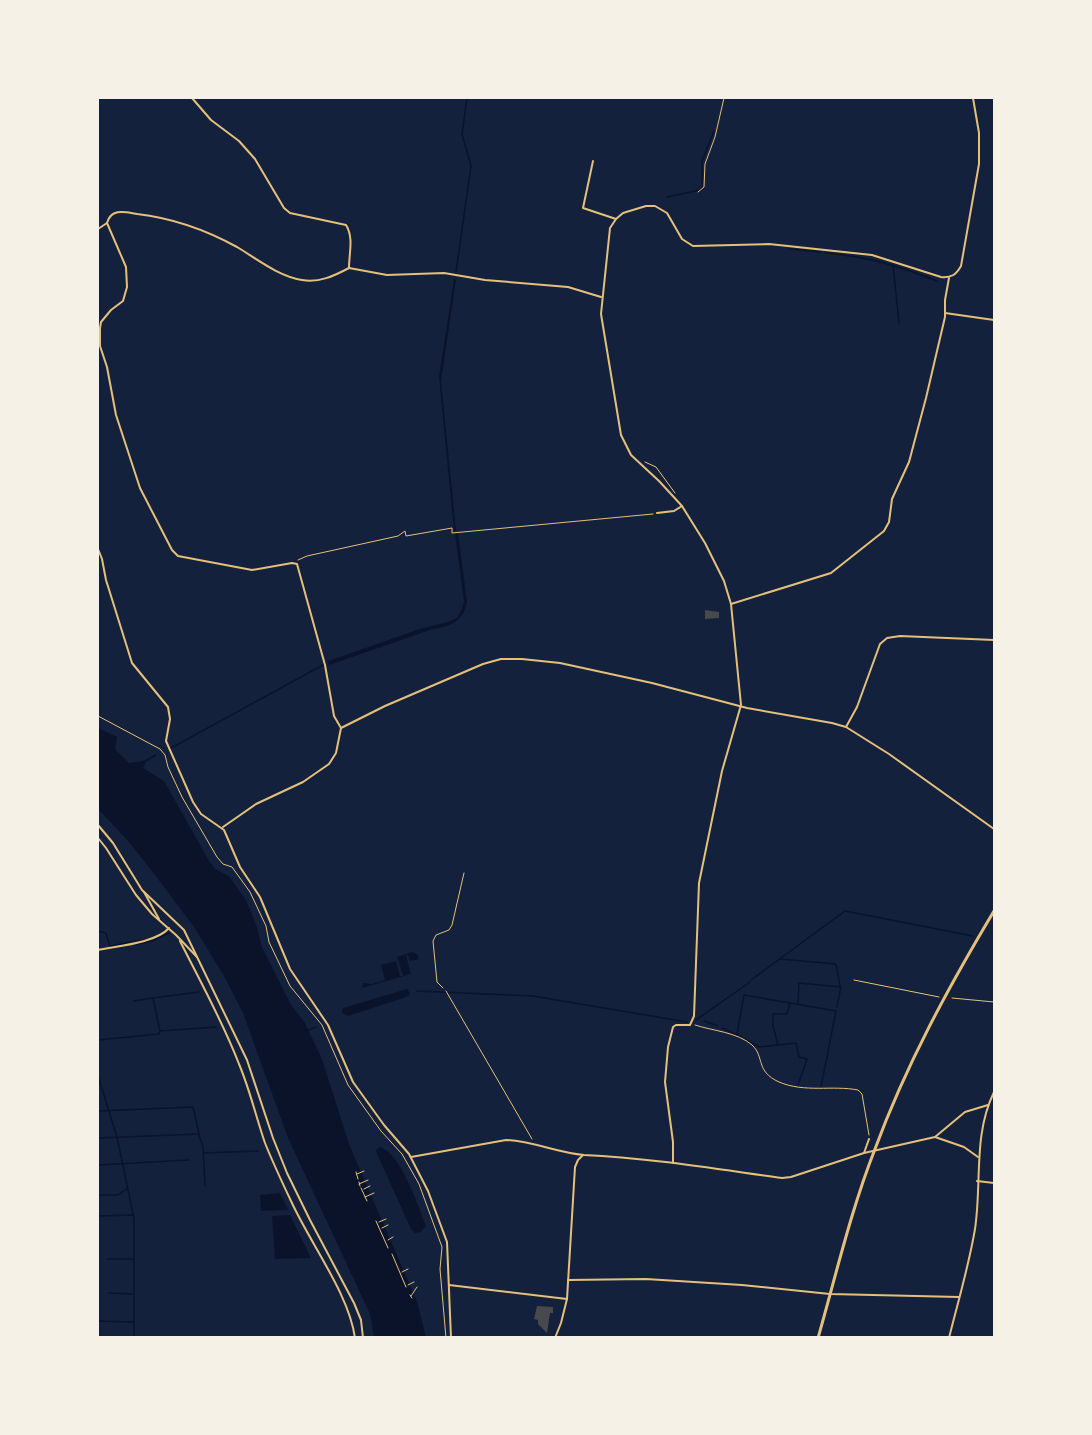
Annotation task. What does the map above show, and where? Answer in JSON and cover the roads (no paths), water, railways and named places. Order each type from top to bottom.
[{"type":"main road","points":[[818,1338],[874,1151],[909,1065],[944,997],[994,912]]},
{"type":"street","points":[[192,98],[211,120],[239,141],[251,155],[284,208],[290,213],[346,225],[351,242],[349,268]]},
{"type":"street","points":[[673,1163],[674,1151],[665,1082],[668,1047],[673,1028],[676,1025],[692,1024],[694,1016],[699,883],[722,771],[741,705],[731,604],[727,589],[705,543],[682,506],[637,462],[627,449],[621,435],[601,314],[609,234],[616,219],[623,213],[646,206],[655,206],[665,211],[682,239],[693,246],[769,244],[849,252],[881,257],[949,278],[961,267],[979,164],[979,133],[973,98]]},
{"type":"street","points":[[593,161],[583,208],[616,219]]},
{"type":"street","points":[[98,229],[107,223],[112,214],[123,212],[179,223],[223,239],[279,272],[300,280],[320,280],[349,268],[387,275],[432,272],[485,280],[568,287],[602,297]]},
{"type":"street","points":[[107,223],[122,255],[127,280],[125,298],[101,322],[100,340],[116,416],[143,495],[175,554],[181,557],[245,570],[297,564],[326,665],[334,716],[341,728],[336,753],[329,764],[303,782],[256,804],[222,828]]},
{"type":"street","points":[[731,604],[831,573],[884,531],[889,522],[892,499],[909,462],[941,336],[949,278]]},
{"type":"street","points":[[945,313],[994,320]]},
{"type":"street","points":[[98,360],[103,358]]},
{"type":"street","points":[[657,513],[674,511],[682,506]]},
{"type":"street","points":[[98,549],[132,663],[168,707],[170,719],[166,741],[193,802],[201,814],[222,828],[240,867],[260,897],[290,969],[328,1025],[353,1082],[411,1157],[428,1191],[448,1247],[451,1338]]},
{"type":"street","points":[[846,727],[857,707],[880,644],[887,638],[900,636],[994,640]]},
{"type":"street","points":[[341,728],[483,664],[501,659],[560,663],[747,708],[846,727],[889,754],[994,828]]},
{"type":"street","points":[[98,825],[113,843],[160,921]]},
{"type":"street","points":[[98,838],[131,889],[199,959]]},
{"type":"street","points":[[142,890],[184,930],[199,959],[247,1060],[287,1173],[358,1312],[363,1338]]},
{"type":"street","points":[[98,950],[151,939],[164,934],[169,928]]},
{"type":"street","points":[[180,940],[239,1064],[265,1141],[292,1204],[347,1307],[353,1322],[355,1338]]},
{"type":"street","points":[[949,1338],[975,1228],[978,1157],[988,1105],[994,1092]]},
{"type":"street","points":[[411,1157],[506,1140],[583,1155],[673,1163],[782,1178],[798,1176],[864,1153],[935,1137],[965,1112],[988,1105]]},
{"type":"street","points":[[935,1137],[963,1147],[978,1157]]},
{"type":"street","points":[[864,1153],[869,1140]]},
{"type":"street","points":[[555,1338],[567,1299],[575,1167],[583,1155]]},
{"type":"street","points":[[977,1181],[994,1183]]},
{"type":"street","points":[[568,1280],[646,1280],[830,1294],[959,1297]]},
{"type":"street","points":[[449,1285],[567,1299]]},
{"type":"water","points":[[454,279],[456,280],[441,381],[456,530],[454,531],[439,377]]},
{"type":"water","points":[[455,533],[458,533],[467,602],[459,619],[445,626],[329,665],[328,661],[457,618],[464,602]]},
{"type":"water","points":[[98,728],[117,737],[115,749],[129,763],[143,761],[156,754],[146,762],[143,768],[164,781],[208,859],[215,869],[229,876],[246,900],[262,947],[290,1003],[305,1023],[322,1059],[349,1144],[417,1302],[426,1337],[374,1337],[370,1314],[288,1138],[243,1013],[224,976],[194,927],[155,875],[129,842],[98,809]]},
{"type":"water","points":[[412,952],[417,954],[419,959],[410,961],[406,955],[411,974],[362,988],[363,983],[372,984],[385,980],[381,965],[396,961],[400,976],[403,976],[397,957]]},
{"type":"water","points":[[407,989],[409,996],[348,1016],[342,1013],[343,1008]]},
{"type":"water","points":[[380,1147],[388,1151],[395,1159],[408,1181],[426,1226],[421,1232],[415,1233],[411,1229],[377,1154],[376,1150]]},
{"type":"water","points":[[280,1193],[288,1210],[261,1211],[260,1195]]},
{"type":"water","points":[[290,1215],[311,1258],[275,1259],[272,1216]]},
{"type":"waterway","points":[[456,272],[471,166],[462,134],[467,98]]},
{"type":"waterway","points":[[667,197],[700,190],[702,161],[714,131]]},
{"type":"waterway","points":[[789,249],[821,252]]},
{"type":"waterway","points":[[825,253],[882,262],[937,281]]},
{"type":"waterway","points":[[893,265],[899,323]]},
{"type":"waterway","points":[[171,748],[323,665]]},
{"type":"waterway","points":[[751,980],[845,911],[973,936]]},
{"type":"waterway","points":[[98,931],[106,933],[110,946],[148,939]]},
{"type":"waterway","points":[[136,944],[152,941],[169,933]]},
{"type":"waterway","points":[[780,959],[836,964],[840,986]]},
{"type":"waterway","points":[[696,1020],[750,982]]},
{"type":"waterway","points":[[798,1004],[799,983],[841,987],[837,1007]]},
{"type":"waterway","points":[[417,991],[533,996],[687,1022]]},
{"type":"waterway","points":[[153,998],[199,992]]},
{"type":"waterway","points":[[737,1035],[744,995],[790,1003],[787,1014],[773,1014],[773,1026],[778,1045]]},
{"type":"waterway","points":[[98,1040],[159,1034],[153,998],[134,1001]]},
{"type":"waterway","points":[[790,1003],[836,1011],[821,1087]]},
{"type":"waterway","points":[[704,1021],[718,1026]]},
{"type":"waterway","points":[[160,1031],[216,1027]]},
{"type":"waterway","points":[[306,1031],[316,1027]]},
{"type":"waterway","points":[[722,1028],[742,1037]]},
{"type":"waterway","points":[[745,1039],[759,1047],[796,1043],[799,1057],[807,1059],[798,1085]]},
{"type":"waterway","points":[[98,1076],[117,1137],[134,1219],[134,1338]]},
{"type":"waterway","points":[[98,1111],[193,1107],[199,1134],[98,1138]]},
{"type":"waterway","points":[[199,1135],[203,1147],[205,1185]]},
{"type":"waterway","points":[[203,1153],[258,1151]]},
{"type":"waterway","points":[[98,1165],[189,1160]]},
{"type":"waterway","points":[[98,1195],[118,1195],[128,1188]]},
{"type":"waterway","points":[[98,1216],[133,1215]]},
{"type":"waterway","points":[[107,1259],[133,1259]]},
{"type":"waterway","points":[[109,1293],[132,1294]]},
{"type":"waterway","points":[[98,1321],[133,1322]]}]
